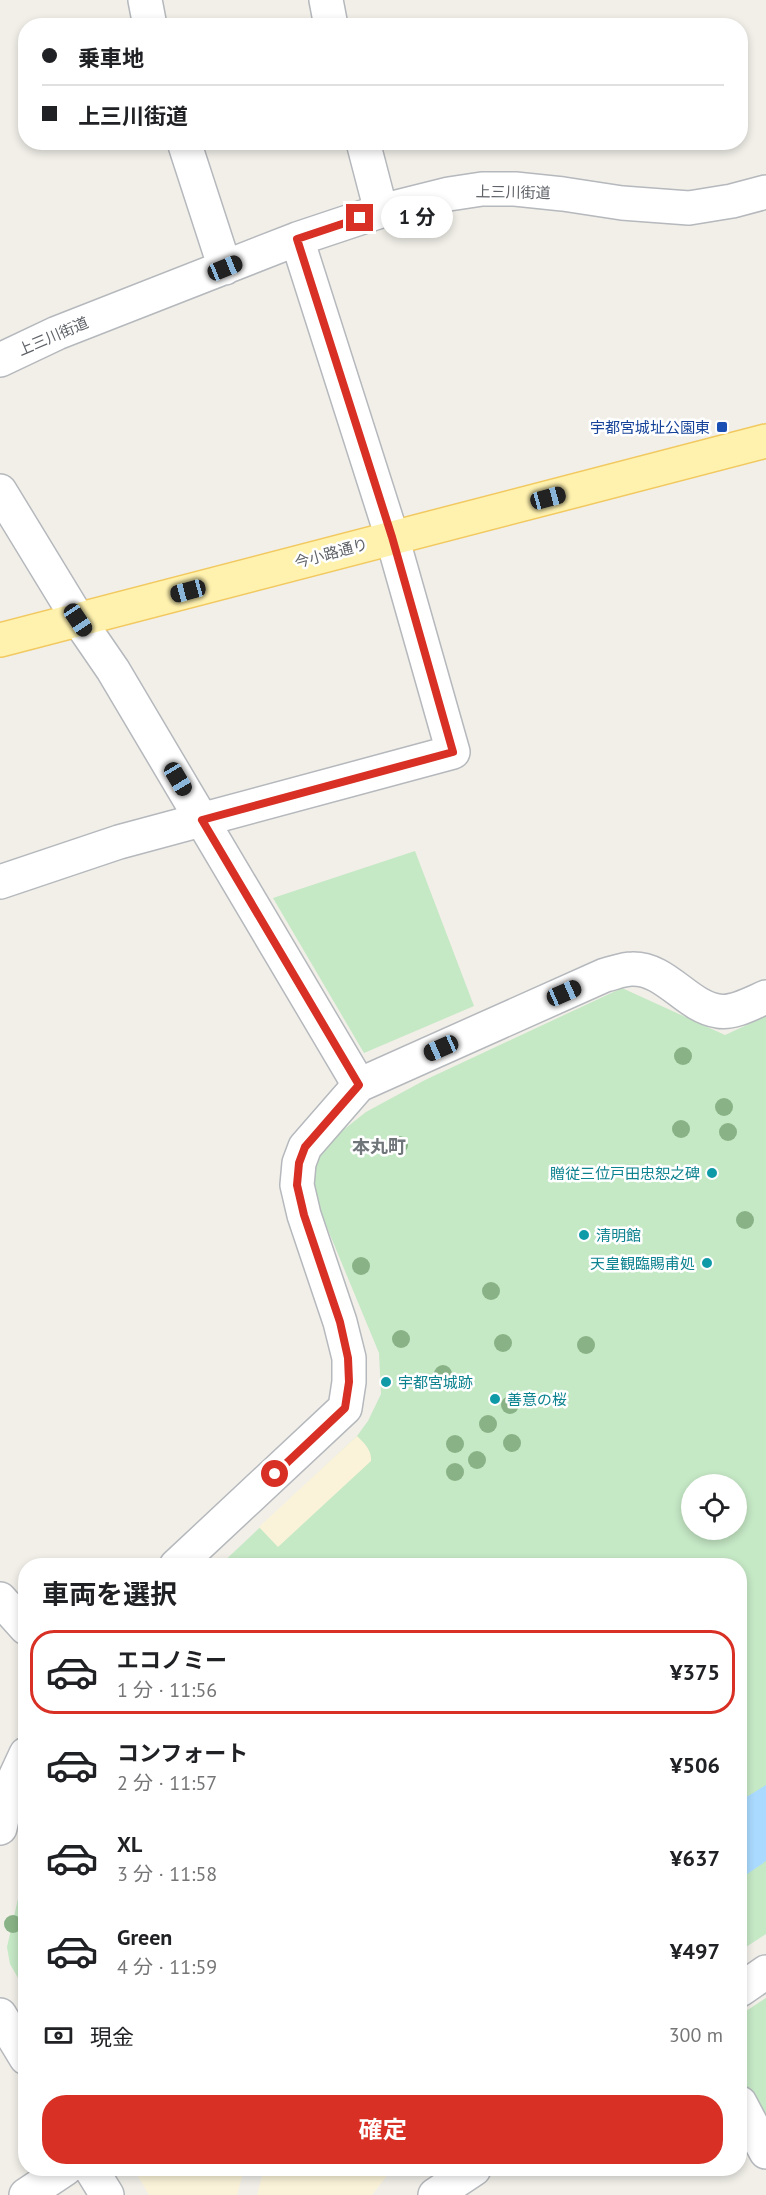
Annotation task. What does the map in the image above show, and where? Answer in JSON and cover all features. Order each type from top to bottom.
[{"type":"main road","name":"今小路通り","points":[[0,640],[766,441]]},
{"type":"street","points":[[145,0],[148,18]]},
{"type":"street","points":[[326,0],[329,18]]},
{"type":"street","points":[[187,150],[225,268]]},
{"type":"street","points":[[365,150],[381,211]]},
{"type":"street","name":"上三川街道","points":[[0,360],[57,333],[297,239],[381,211],[449,194],[482,189],[515,189],[622,203],[689,208],[732,201],[766,192]]},
{"type":"street","points":[[0,882],[119,842],[453,752],[392,537],[297,239]]},
{"type":"street","points":[[0,491],[78,620],[112,670],[359,1085]]},
{"type":"street","points":[[185,1558],[345,1408],[349,1382],[348,1358],[340,1322],[304,1215],[297,1185],[299,1163],[305,1147],[359,1085],[605,975],[633,969],[653,974],[699,1005],[719,1012],[742,1008],[766,997]]},
{"type":"street","points":[[0,1599],[18,1619]]},
{"type":"street","points":[[0,1828],[7,1795],[18,1771]]},
{"type":"street","points":[[747,1985],[766,1972]]},
{"type":"street","points":[[0,2015],[18,2045]]},
{"type":"street","points":[[747,2116],[766,2152]]},
{"type":"street","points":[[26,2195],[54,2176]]},
{"type":"street","points":[[95,2176],[107,2195]]},
{"type":"street","points":[[435,2195],[472,2180]]},
{"type":"green space","points":[[415,851],[474,1006],[364,1053],[273,898]]},
{"type":"green space","points":[[622,988],[725,1035],[766,1016],[766,1934],[747,1946],[747,1558],[227,1558],[357,1436],[368,1421],[381,1394],[379,1353],[321,1213],[313,1185],[312,1166],[323,1146],[366,1112],[425,1080]]},
{"type":"green space","points":[[18,1899],[18,1978],[10,1964],[7,1947]]},
{"type":"green space","points":[[766,1998],[766,2132],[747,2098],[747,2010]]},
{"type":"sand","points":[[357,1436],[369,1450],[371,1461],[278,1547],[259,1527]]},
{"type":"sand","points":[[138,2176],[242,2176],[237,2195],[149,2195]]},
{"type":"sand","points":[[262,2176],[387,2176],[372,2195],[257,2195]]},
{"type":"water","points":[[766,1785],[766,1861],[747,1874],[747,1797]]},
{"type":"place","name":"宇都宮城址公園東","points":[[722,427]]},
{"type":"place","name":"贈従三位戸田忠恕之碑","points":[[712,1173]]},
{"type":"place","name":"清明館","points":[[584,1235]]},
{"type":"place","name":"天皇観臨賜甫処","points":[[707,1263]]},
{"type":"place","name":"宇都宮城跡","points":[[386,1382]]},
{"type":"place","name":"善意の桜","points":[[495,1399]]},
{"type":"district","name":"本丸町","points":[[379,1146]]},
{"type":"route","points":[[275,1474],[345,1408],[349,1382],[348,1358],[340,1322],[304,1215],[297,1185],[299,1163],[305,1147],[359,1085],[202,820],[453,752],[392,537],[297,239],[360,218]]}]
